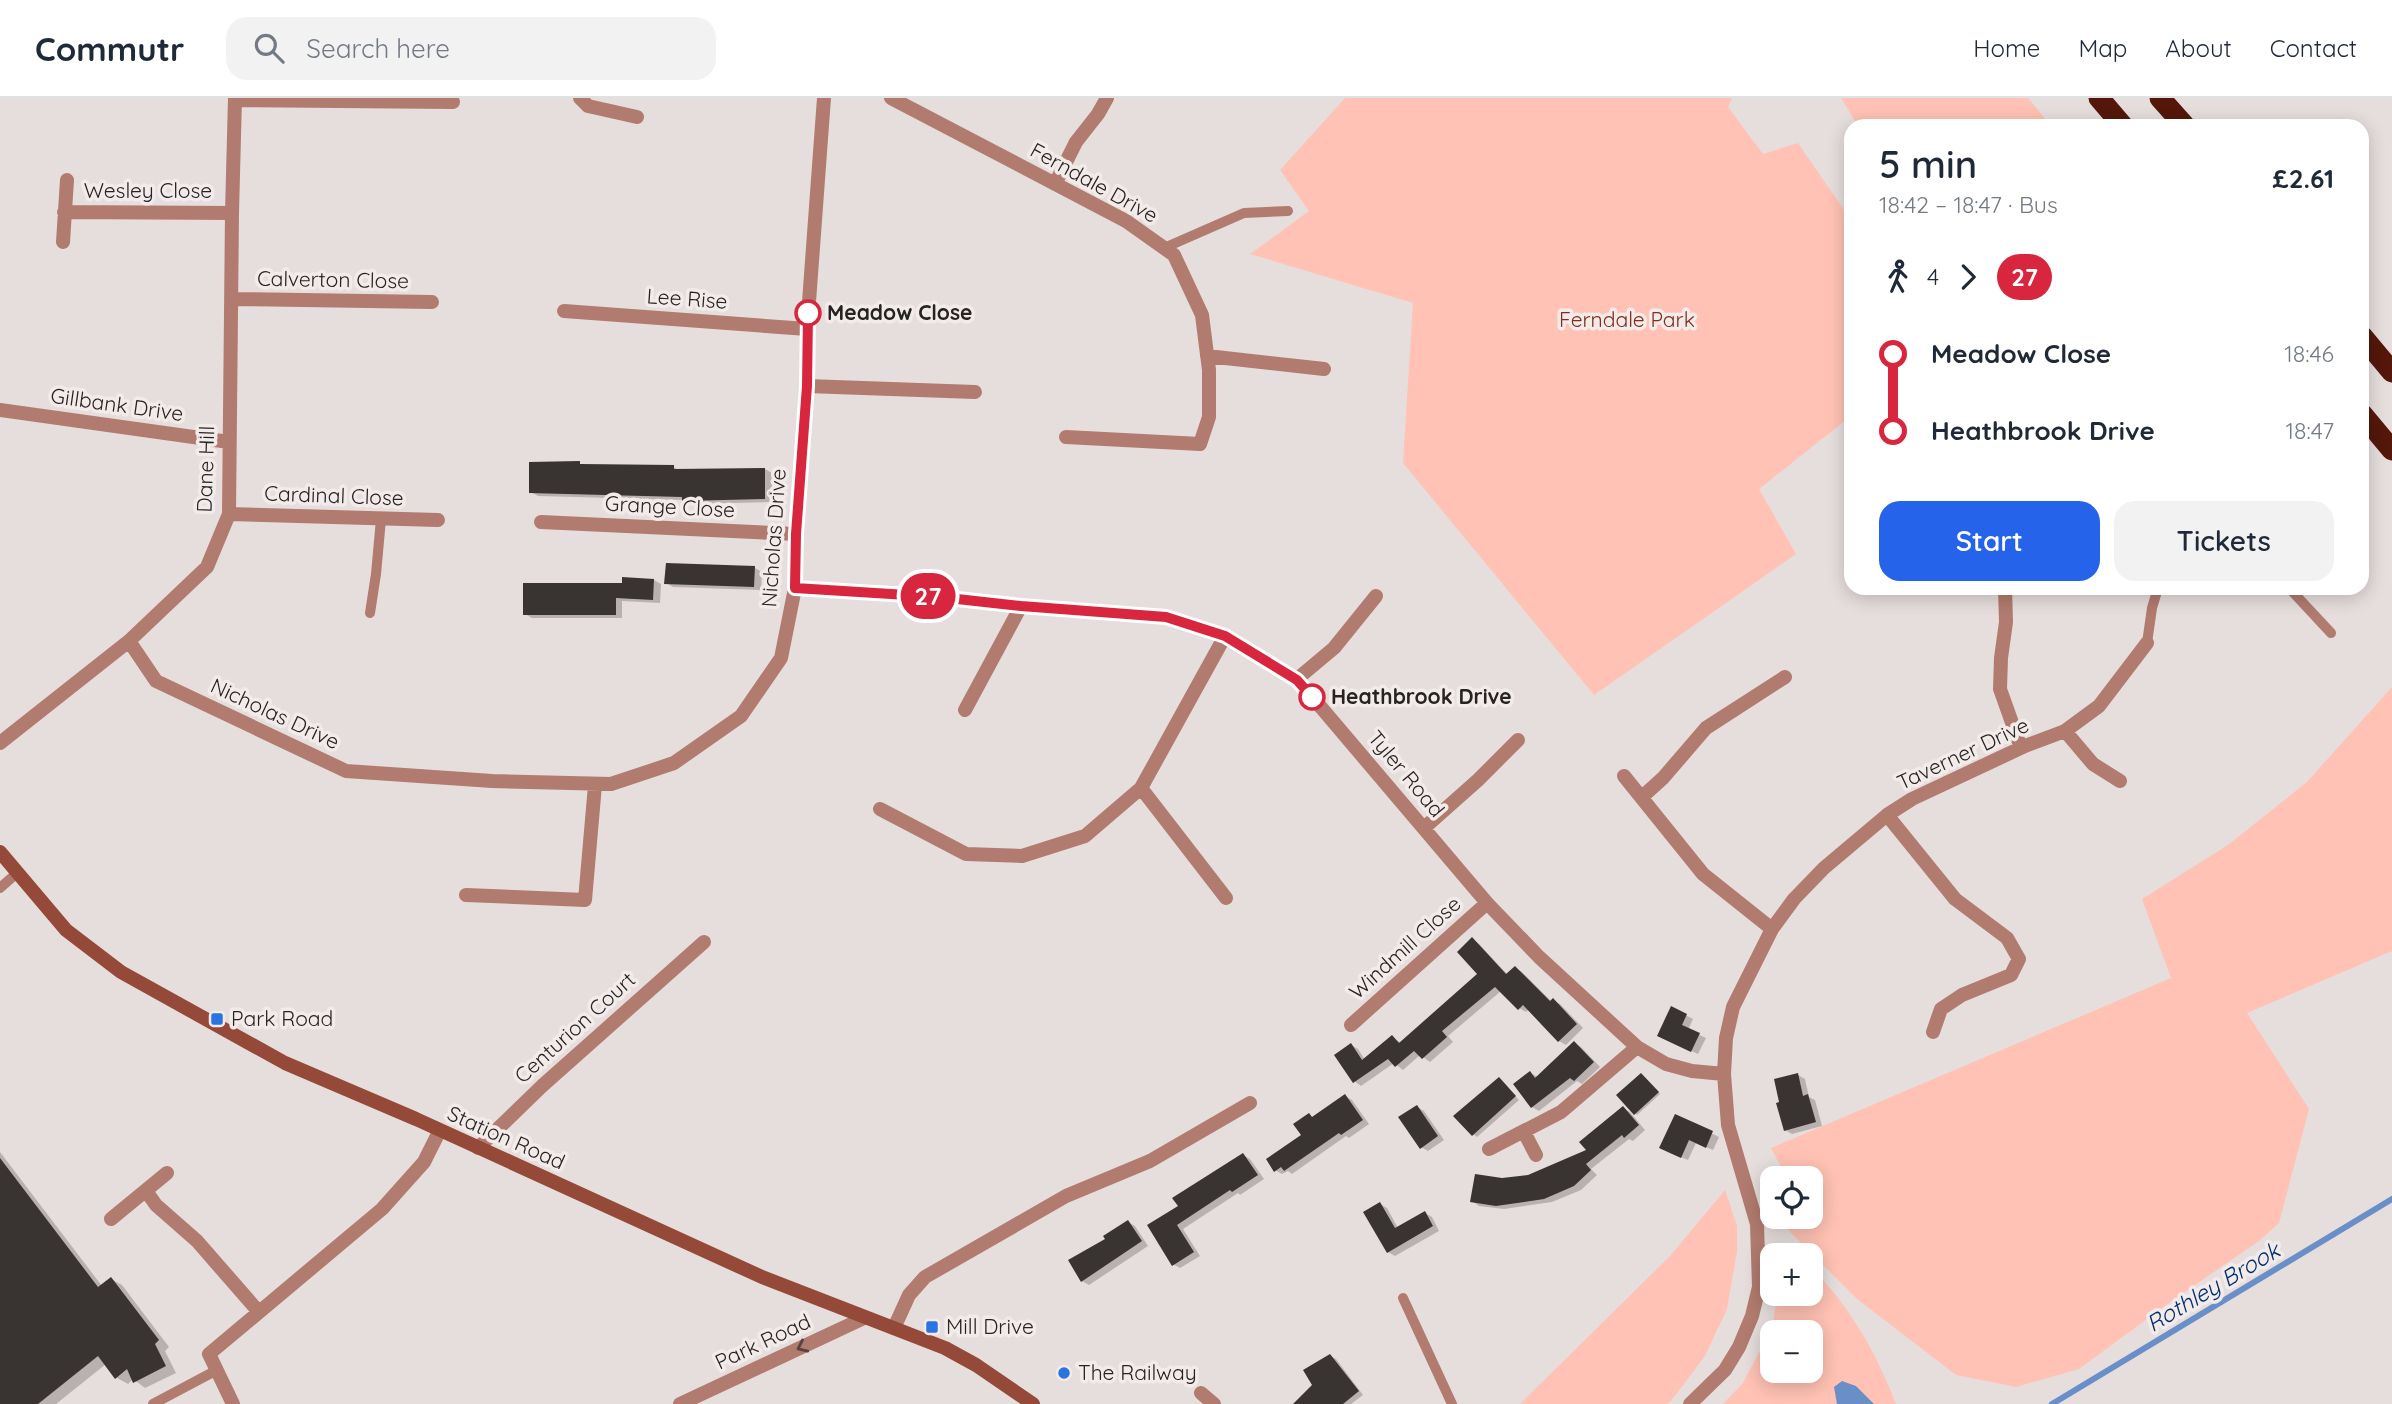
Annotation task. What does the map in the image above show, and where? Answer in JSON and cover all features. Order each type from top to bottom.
[{"type":"highway","points":[[2099,98],[2117,119]]},
{"type":"highway","points":[[2160,98],[2179,119]]},
{"type":"highway","points":[[2369,345],[2392,372]]},
{"type":"highway","points":[[2369,422],[2392,450]]},
{"type":"street","points":[[579,98],[588,106],[637,117]]},
{"type":"street","name":"Nicholas Drive","points":[[129,641],[156,681],[346,771],[611,784],[674,763],[741,716],[781,658],[795,588],[796,534],[807,386],[807,329],[824,98]]},
{"type":"street","name":"Ferndale Drive","points":[[891,98],[1126,221],[1174,255],[1202,315],[1207,356],[1209,417],[1200,444],[1066,437]]},
{"type":"street","points":[[1055,184],[1076,142],[1107,98]]},
{"type":"street","points":[[235,99],[453,102]]},
{"type":"street","name":"Dane Hill","points":[[0,743],[129,641],[207,567],[229,514],[235,99]]},
{"type":"street","name":"Wesley Close","points":[[63,242],[66,180]]},
{"type":"street","name":"Wesley Close","points":[[64,212],[232,213]]},
{"type":"street","name":"Calverton Close","points":[[232,299],[432,302]]},
{"type":"street","name":"Lee Rise","points":[[565,311],[807,329]]},
{"type":"street","points":[[1207,356],[1324,369]]},
{"type":"street","points":[[807,386],[975,392]]},
{"type":"street","name":"Gillbank Drive","points":[[0,410],[229,442]]},
{"type":"street","name":"Cardinal Close","points":[[229,514],[438,520]]},
{"type":"street","name":"Grange Close","points":[[541,522],[796,534]]},
{"type":"street","name":"Tyler Road","points":[[795,588],[939,597],[1166,617],[1225,636],[1297,680],[1487,903],[1539,957],[1637,1047],[1666,1064],[1692,1071],[1724,1074]]},
{"type":"street","points":[[2005,595],[2006,622],[2000,689],[2021,748]]},
{"type":"street","points":[[1297,680],[1334,648],[1376,596]]},
{"type":"street","points":[[965,710],[1021,606]]},
{"type":"street","points":[[880,809],[967,854],[1022,856],[1085,836],[1141,788],[1225,636]]},
{"type":"street","name":"Taverner Drive","points":[[1690,1404],[1725,1370],[1739,1347],[1752,1316],[1759,1287],[1757,1224],[1728,1125],[1724,1074],[1726,1038],[1733,1007],[1772,929],[1794,899],[1824,868],[1887,815],[1912,799],[2021,748],[2065,731],[2099,706],[2147,643]]},
{"type":"street","points":[[1642,797],[1663,778],[1706,728],[1785,677]]},
{"type":"street","points":[[2065,731],[2093,764],[2120,781]]},
{"type":"street","points":[[1424,828],[1518,740]]},
{"type":"street","points":[[1624,776],[1703,874],[1772,929]]},
{"type":"street","points":[[466,895],[585,900],[595,785]]},
{"type":"street","points":[[1141,788],[1226,898]]},
{"type":"street","points":[[1887,815],[1955,899],[2007,938],[2019,959],[2011,975],[1962,995],[1941,1009],[1933,1032]]},
{"type":"street","name":"Station Road","points":[[0,852],[66,930],[121,972],[285,1063],[415,1119],[762,1277],[944,1348],[976,1365],[1033,1404]]},
{"type":"street","name":"Windmill Close","points":[[1351,1025],[1487,903]]},
{"type":"street","name":"Centurion Court","points":[[478,1148],[542,1086],[704,942]]},
{"type":"street","points":[[1489,1149],[1561,1112],[1637,1047]]},
{"type":"street","points":[[894,1328],[909,1295],[925,1277],[1066,1196],[1150,1161],[1250,1104]]},
{"type":"street","points":[[233,1404],[209,1354],[382,1209],[424,1162],[439,1132]]},
{"type":"street","points":[[1524,1132],[1536,1155]]},
{"type":"street","points":[[111,1219],[167,1173]]},
{"type":"street","points":[[146,1191],[156,1205],[197,1241],[258,1311]]},
{"type":"street","name":"Park Road","points":[[680,1404],[864,1318]]},
{"type":"street","points":[[1201,1393],[1214,1404]]},
{"type":"lane","points":[[1164,248],[1244,213],[1288,211]]},
{"type":"lane","points":[[370,613],[381,519]]},
{"type":"lane","points":[[2147,643],[2156,595]]},
{"type":"lane","points":[[2295,595],[2331,633]]},
{"type":"lane","points":[[0,888],[17,873]]},
{"type":"lane","points":[[1403,1298],[1452,1404]]},
{"type":"lane","points":[[153,1404],[216,1370]]},
{"type":"green space","name":"Ferndale Park","points":[[1345,98],[1732,98],[1728,107],[1763,154],[1798,143],[1844,210],[1844,422],[1759,489],[1796,554],[1594,695],[1403,463],[1413,303],[1250,254],[1309,211],[1280,170]]},
{"type":"green space","points":[[1841,98],[2028,98],[2045,119],[1854,119]]},
{"type":"green space","points":[[2392,687],[2392,951],[2247,1013],[2309,1109],[2279,1223],[2259,1241],[2079,1369],[2016,1387],[1956,1375],[1857,1299],[1823,1265],[1823,1243],[1801,1243],[1787,1229],[1823,1229],[1823,1166],[1781,1166],[1771,1148],[2171,978],[2142,899],[2228,845],[2307,782]]},
{"type":"green space","points":[[1725,1190],[1737,1226],[1737,1252],[1727,1309],[1705,1356],[1671,1401],[1667,1404],[1520,1404],[1670,1256]]},
{"type":"green space","points":[[1823,1280],[1861,1331],[1896,1404],[1723,1404],[1743,1383],[1760,1351],[1760,1383],[1823,1383],[1823,1320],[1773,1320],[1776,1306],[1823,1306]]},
{"type":"water","points":[[1842,1381],[1856,1386],[1874,1404],[1837,1404],[1834,1387]]},
{"type":"building","points":[[580,461],[580,464],[674,465],[674,469],[765,468],[765,499],[682,501],[682,497],[529,493],[529,462]]},
{"type":"building","points":[[666,563],[755,566],[754,587],[664,584]]},
{"type":"building","points":[[622,577],[654,579],[653,600],[616,598],[616,615],[523,615],[523,583],[622,583]]},
{"type":"building","points":[[1472,937],[1506,974],[1515,966],[1550,1001],[1553,998],[1577,1024],[1558,1042],[1523,1005],[1518,1010],[1495,987],[1442,1031],[1447,1037],[1422,1059],[1414,1051],[1395,1067],[1388,1059],[1353,1083],[1334,1055],[1351,1043],[1362,1060],[1392,1035],[1399,1043],[1477,974],[1457,952]]},
{"type":"building","points":[[1671,1006],[1687,1014],[1682,1025],[1700,1033],[1691,1052],[1657,1036]]},
{"type":"building","points":[[1574,1041],[1594,1062],[1574,1081],[1570,1078],[1531,1108],[1513,1084],[1530,1071],[1535,1078]]},
{"type":"building","points":[[1641,1073],[1659,1092],[1634,1115],[1616,1095]]},
{"type":"building","points":[[1798,1073],[1803,1096],[1808,1094],[1816,1122],[1784,1131],[1776,1103],[1779,1102],[1774,1079]]},
{"type":"building","points":[[1499,1077],[1516,1096],[1472,1136],[1453,1116]]},
{"type":"building","points":[[1345,1094],[1363,1120],[1284,1171],[1281,1167],[1274,1172],[1266,1159],[1301,1135],[1293,1124],[1309,1113],[1312,1117]]},
{"type":"building","points":[[1417,1105],[1438,1136],[1420,1149],[1398,1117]]},
{"type":"building","points":[[1623,1106],[1639,1125],[1586,1164],[1591,1170],[1574,1186],[1544,1199],[1496,1206],[1470,1202],[1475,1174],[1502,1178],[1528,1175],[1586,1150],[1579,1142]]},
{"type":"building","points":[[1675,1114],[1713,1131],[1706,1148],[1689,1140],[1681,1158],[1659,1148]]},
{"type":"building","points":[[1243,1153],[1258,1175],[1177,1225],[1194,1252],[1172,1266],[1147,1225],[1178,1206],[1172,1198]]},
{"type":"building","points":[[0,1158],[98,1287],[111,1277],[159,1340],[155,1344],[166,1366],[133,1383],[127,1369],[115,1379],[98,1356],[38,1404],[0,1404]]},
{"type":"building","points":[[1380,1202],[1395,1228],[1425,1211],[1433,1226],[1387,1253],[1363,1212]]},
{"type":"building","points":[[1128,1220],[1142,1241],[1081,1282],[1068,1260],[1105,1239],[1103,1236]]},
{"type":"building","points":[[1330,1354],[1359,1391],[1343,1404],[1293,1404],[1312,1385],[1303,1370]]},
{"type":"waterway","name":"Rothley Brook","points":[[2052,1404],[2392,1199]]},
{"type":"bus line","name":"27","points":[[808,313],[807,386],[796,534],[795,588],[939,597],[1166,617],[1225,636],[1297,680],[1312,697]]},
{"type":"place","name":"Meadow Close","points":[[808,313]]},
{"type":"place","name":"Heathbrook Drive","points":[[1312,697]]},
{"type":"place","name":"Park Road","points":[[217,1019]]},
{"type":"place","name":"Mill Drive","points":[[932,1327]]},
{"type":"place","name":"The Railway","points":[[1064,1373]]}]
